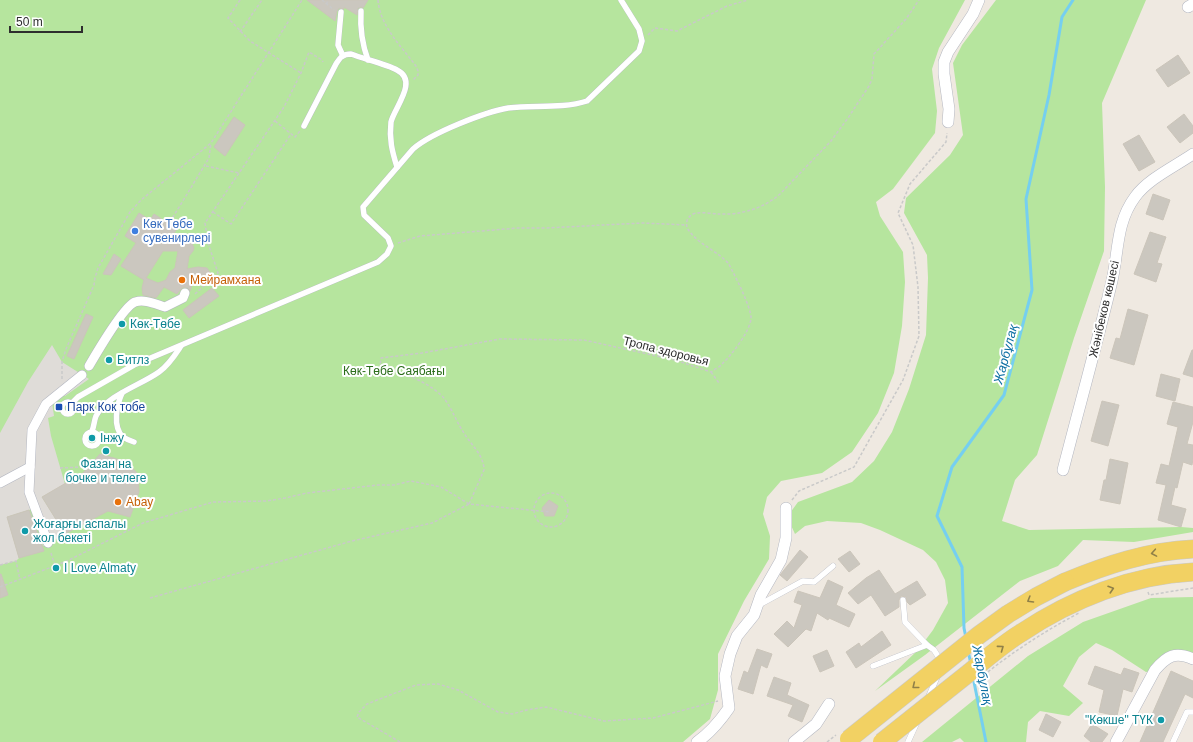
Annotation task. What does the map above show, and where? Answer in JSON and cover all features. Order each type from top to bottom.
[{"type":"main road","points":[[844,738],[972,640],[1002,618],[1036,597],[1093,570],[1123,560],[1152,554],[1193,549]]},
{"type":"main road","points":[[882,742],[992,654],[1021,633],[1077,608],[1101,592],[1156,576],[1193,572]]},
{"type":"street","points":[[948,122],[949,108],[944,74],[944,62],[948,52],[973,14],[979,0]]},
{"type":"street","name":"Жәнібеков көшесі","points":[[1063,470],[1109,295],[1119,229],[1134,198],[1144,187],[1193,154]]},
{"type":"street","points":[[88,366],[121,316],[133,303],[143,300],[165,307],[184,296]]},
{"type":"street","points":[[48,543],[29,492],[32,430],[46,404],[82,375]]},
{"type":"street","points":[[0,484],[30,467]]},
{"type":"street","points":[[697,742],[720,722],[729,708],[725,676],[730,654],[737,636],[754,615],[761,595],[781,560],[786,538],[786,508]]},
{"type":"street","points":[[1116,742],[1155,670],[1163,660],[1173,655],[1185,655],[1193,659]]},
{"type":"street","points":[[794,742],[816,724],[829,704]]},
{"type":"lane","points":[[72,403],[78,397],[134,365],[378,262],[387,254],[391,246],[388,238],[364,214],[363,207],[419,143],[457,125],[508,108],[559,106],[578,104],[587,101],[635,56],[639,50],[642,41],[639,30],[621,0]]},
{"type":"lane","points":[[361,11],[360,27],[364,49],[368,60]]},
{"type":"lane","points":[[339,12],[338,45],[343,56]]},
{"type":"lane","points":[[304,126],[336,64],[345,54],[351,54],[398,70],[404,76],[406,83],[403,98],[392,120],[390,143],[397,167]]},
{"type":"lane","points":[[92,431],[96,417],[102,409],[122,393],[159,372],[172,359],[181,346]]},
{"type":"lane","points":[[122,393],[117,404],[116,420],[119,432],[123,437],[134,442]]},
{"type":"lane","points":[[757,606],[803,581],[814,582],[833,566]]},
{"type":"lane","points":[[903,600],[905,622],[927,645],[934,650],[941,661],[938,676],[908,742]]},
{"type":"lane","points":[[873,666],[927,645]]},
{"type":"lane","points":[[1173,742],[1187,712],[1193,712]]},
{"type":"path","points":[[240,0],[228,18],[250,41],[301,73]]},
{"type":"path","points":[[240,32],[262,0]]},
{"type":"path","points":[[62,390],[62,362],[66,349],[94,285],[98,268],[130,212],[142,200],[212,143],[302,0]]},
{"type":"path","points":[[322,0],[339,12]]},
{"type":"path","points":[[326,4],[329,0]]},
{"type":"path","points":[[378,0],[382,18],[388,29],[416,66],[418,71],[418,75],[415,78],[406,83]]},
{"type":"path","points":[[642,41],[655,28],[677,31],[728,6],[748,0]]},
{"type":"path","points":[[391,246],[420,236],[518,228],[643,223],[686,225],[690,216],[694,214],[724,214],[748,211],[757,208],[773,200],[780,194],[831,142],[869,86],[872,79],[874,54],[906,19],[920,0]]},
{"type":"path","points":[[184,296],[197,293],[218,273],[208,243],[205,223],[284,107],[301,73],[309,52],[323,62]]},
{"type":"path","points":[[275,121],[295,137],[304,126]]},
{"type":"path","points":[[786,508],[799,491],[854,467],[903,380],[919,336],[918,294],[913,245],[898,213],[910,184],[946,142],[948,122]]},
{"type":"path","points":[[212,212],[231,224],[291,134]]},
{"type":"path","points":[[170,222],[205,166],[209,158],[212,143]]},
{"type":"path","points":[[205,166],[239,173]]},
{"type":"path","name":"Тропа здоровья","points":[[469,504],[484,470],[484,465],[480,455],[464,433],[446,400],[438,392],[398,370],[380,366],[382,358],[422,353],[500,339],[584,340],[675,360],[711,372],[722,364],[734,351],[746,333],[751,319],[750,310],[728,262],[690,233],[686,225]]},
{"type":"path","points":[[711,372],[719,383]]},
{"type":"path","points":[[60,468],[83,467]]},
{"type":"path","points":[[0,586],[55,566],[110,541],[143,523],[213,502],[266,501],[307,493],[378,485],[394,485],[411,481],[442,487],[469,504],[550,512]]},
{"type":"path","points":[[552,493],[563,498],[568,507],[568,514],[562,524],[550,527],[544,526],[539,522],[534,511],[537,500],[546,494],[552,493]]},
{"type":"path","points":[[150,598],[352,541],[432,523],[469,504]]},
{"type":"path","points":[[48,543],[55,566]]},
{"type":"path","points":[[0,565],[16,561],[20,580]]},
{"type":"path","points":[[1148,590],[1149,595],[1193,588]]},
{"type":"path","points":[[981,678],[1027,642],[1053,627],[1077,608]]},
{"type":"path","points":[[400,742],[357,717],[359,712],[367,704],[416,686],[438,684],[458,690],[498,712],[512,714],[546,707],[604,721],[653,718],[728,699]]},
{"type":"path","points":[[827,742],[844,738]]},
{"type":"green space","name":"Көк-Төбе Саябағы","points":[[0,0],[965,0],[939,48],[932,69],[937,111],[935,133],[893,189],[876,202],[880,216],[903,252],[905,282],[902,326],[894,373],[878,413],[852,452],[822,473],[781,481],[767,497],[763,514],[770,536],[769,559],[744,601],[718,654],[718,690],[710,719],[683,742],[0,742]]},
{"type":"green space","points":[[996,0],[1146,0],[1102,103],[1105,187],[1104,251],[1074,338],[1037,455],[1015,480],[1002,521],[1029,530],[1181,527],[1193,528],[1193,532],[1134,542],[1083,540],[1058,566],[1020,581],[925,655],[875,691],[918,650],[933,630],[948,603],[945,580],[936,562],[923,550],[880,530],[861,523],[827,521],[805,526],[795,534],[790,523],[790,513],[798,502],[852,482],[874,461],[892,432],[909,389],[926,335],[928,278],[927,255],[904,213],[906,198],[950,155],[963,135],[953,63],[962,45]]},
{"type":"green space","points":[[1193,597],[1193,659],[1185,655],[1155,670],[1146,672],[1112,650],[1096,643],[1079,657],[1063,686],[1083,703],[1069,716],[1040,711],[1028,722],[1026,742],[964,742],[960,738],[952,742],[922,742],[1028,656],[1083,622],[1151,598]]},
{"type":"shaded area","points":[[52,345],[62,362],[89,379],[65,396],[57,396],[52,402],[54,416],[48,418],[51,436],[65,484],[42,497],[65,534],[43,546],[32,509],[7,517],[19,558],[16,561],[0,565],[0,433],[28,382]]},
{"type":"building","points":[[307,0],[368,0],[363,8],[358,8],[357,15],[344,7],[344,9],[339,8],[335,21]]},
{"type":"building","points":[[1178,55],[1190,73],[1168,87],[1156,70]]},
{"type":"building","points":[[1184,114],[1193,126],[1193,133],[1180,143],[1167,127]]},
{"type":"building","points":[[234,117],[245,125],[225,156],[214,147]]},
{"type":"building","points":[[1139,135],[1155,162],[1139,171],[1123,144]]},
{"type":"building","points":[[1153,194],[1170,200],[1163,220],[1146,214]]},
{"type":"building","points":[[139,213],[150,220],[154,214],[177,229],[171,237],[186,238],[191,241],[194,248],[189,256],[187,269],[198,267],[207,268],[211,274],[207,281],[195,275],[190,291],[188,288],[184,287],[177,294],[164,287],[156,298],[143,295],[142,288],[144,280],[121,266],[136,243],[125,236]],"holes":[[[163,251],[178,251],[175,268],[170,272],[166,280],[158,283],[146,278]]]},
{"type":"building","points":[[1150,232],[1166,237],[1157,263],[1162,264],[1156,282],[1134,274]]},
{"type":"building","points":[[114,254],[121,259],[111,275],[103,274]]},
{"type":"building","points":[[212,288],[219,296],[189,318],[183,310]]},
{"type":"building","points":[[1128,309],[1148,315],[1134,365],[1110,358],[1116,338],[1120,339]]},
{"type":"building","points":[[86,314],[93,317],[74,359],[67,356]]},
{"type":"building","points":[[1193,350],[1193,377],[1183,374]]},
{"type":"building","points":[[1161,374],[1180,379],[1175,401],[1156,396]]},
{"type":"building","points":[[1102,401],[1119,405],[1108,446],[1091,441]]},
{"type":"building","points":[[1173,402],[1193,407],[1193,422],[1187,444],[1193,445],[1192,465],[1183,462],[1177,488],[1175,487],[1171,505],[1186,509],[1181,527],[1158,520],[1166,485],[1156,483],[1161,464],[1169,466],[1178,427],[1167,424]]},
{"type":"building","points":[[100,454],[127,462],[138,474],[139,492],[130,517],[108,511],[65,534],[42,497],[83,473]]},
{"type":"building","points":[[1110,459],[1128,463],[1120,504],[1100,500]]},
{"type":"building","points":[[549,500],[558,506],[554,516],[545,516],[542,508]]},
{"type":"building","name":"Жоғарғы аспалы жол бекеті","points":[[29,510],[44,551],[19,558],[7,517]]},
{"type":"building","points":[[800,550],[808,557],[787,581],[780,575]]},
{"type":"building","points":[[850,551],[860,564],[849,572],[838,559]]},
{"type":"building","points":[[879,570],[895,594],[917,581],[926,595],[910,605],[907,602],[906,597],[901,596],[899,600],[899,607],[885,616],[871,595],[858,604],[848,593],[866,578]]},
{"type":"building","points":[[0,574],[8,595],[0,598]]},
{"type":"building","points":[[828,580],[843,587],[836,605],[855,614],[849,627],[829,618],[828,620],[817,613],[811,631],[806,629],[788,647],[774,634],[787,621],[794,628],[802,605],[794,602],[798,591],[820,598]]},
{"type":"building","points":[[882,631],[891,645],[856,668],[846,652],[859,643],[861,647]]},
{"type":"building","points":[[757,649],[772,654],[767,668],[761,665],[753,694],[738,689],[744,671],[748,673]]},
{"type":"building","points":[[827,650],[834,666],[820,672],[813,656]]},
{"type":"building","points":[[1095,666],[1121,675],[1124,668],[1139,673],[1132,692],[1123,689],[1117,716],[1099,712],[1104,690],[1088,684]]},
{"type":"building","name":"\"Көкше\" ТҮК","points":[[1171,671],[1193,681],[1193,698],[1185,694],[1163,742],[1140,742]]},
{"type":"building","points":[[774,677],[791,683],[787,695],[809,705],[802,722],[788,716],[793,705],[767,696]]},
{"type":"building","points":[[1046,714],[1061,722],[1053,737],[1039,730]]},
{"type":"building","points":[[1092,724],[1108,734],[1102,742],[1091,742],[1084,736]]},
{"type":"waterway","name":"Жарбұлақ","points":[[966,638],[964,628],[962,567],[937,516],[952,467],[1004,395],[1032,290],[1026,199],[1049,95],[1062,17],[1073,0]]},
{"type":"waterway","name":"Жарбұлақ","points":[[968,651],[971,664]]},
{"type":"waterway","name":"Жарбұлақ","points":[[973,677],[986,742]]},
{"type":"place","name":"Көк Төбе сувенирлері","points":[[135,231]]},
{"type":"place","name":"Мейрамхана","points":[[182,280]]},
{"type":"place","name":"Көк-Төбе","points":[[122,324]]},
{"type":"place","name":"Битлз","points":[[109,360]]},
{"type":"place","name":"Парк Кок тобе","points":[[59,407]]},
{"type":"place","name":"Інжу","points":[[92,438]]},
{"type":"place","name":"Фазан на бочке и телеге","points":[[106,451]]},
{"type":"place","name":"Abay","points":[[118,502]]},
{"type":"place","name":"Жоғарғы аспалы жол бекеті","points":[[25,531]]},
{"type":"place","name":"I Love Almaty","points":[[56,568]]},
{"type":"place","name":"\"Көкше\" ТҮК","points":[[1161,720]]}]
